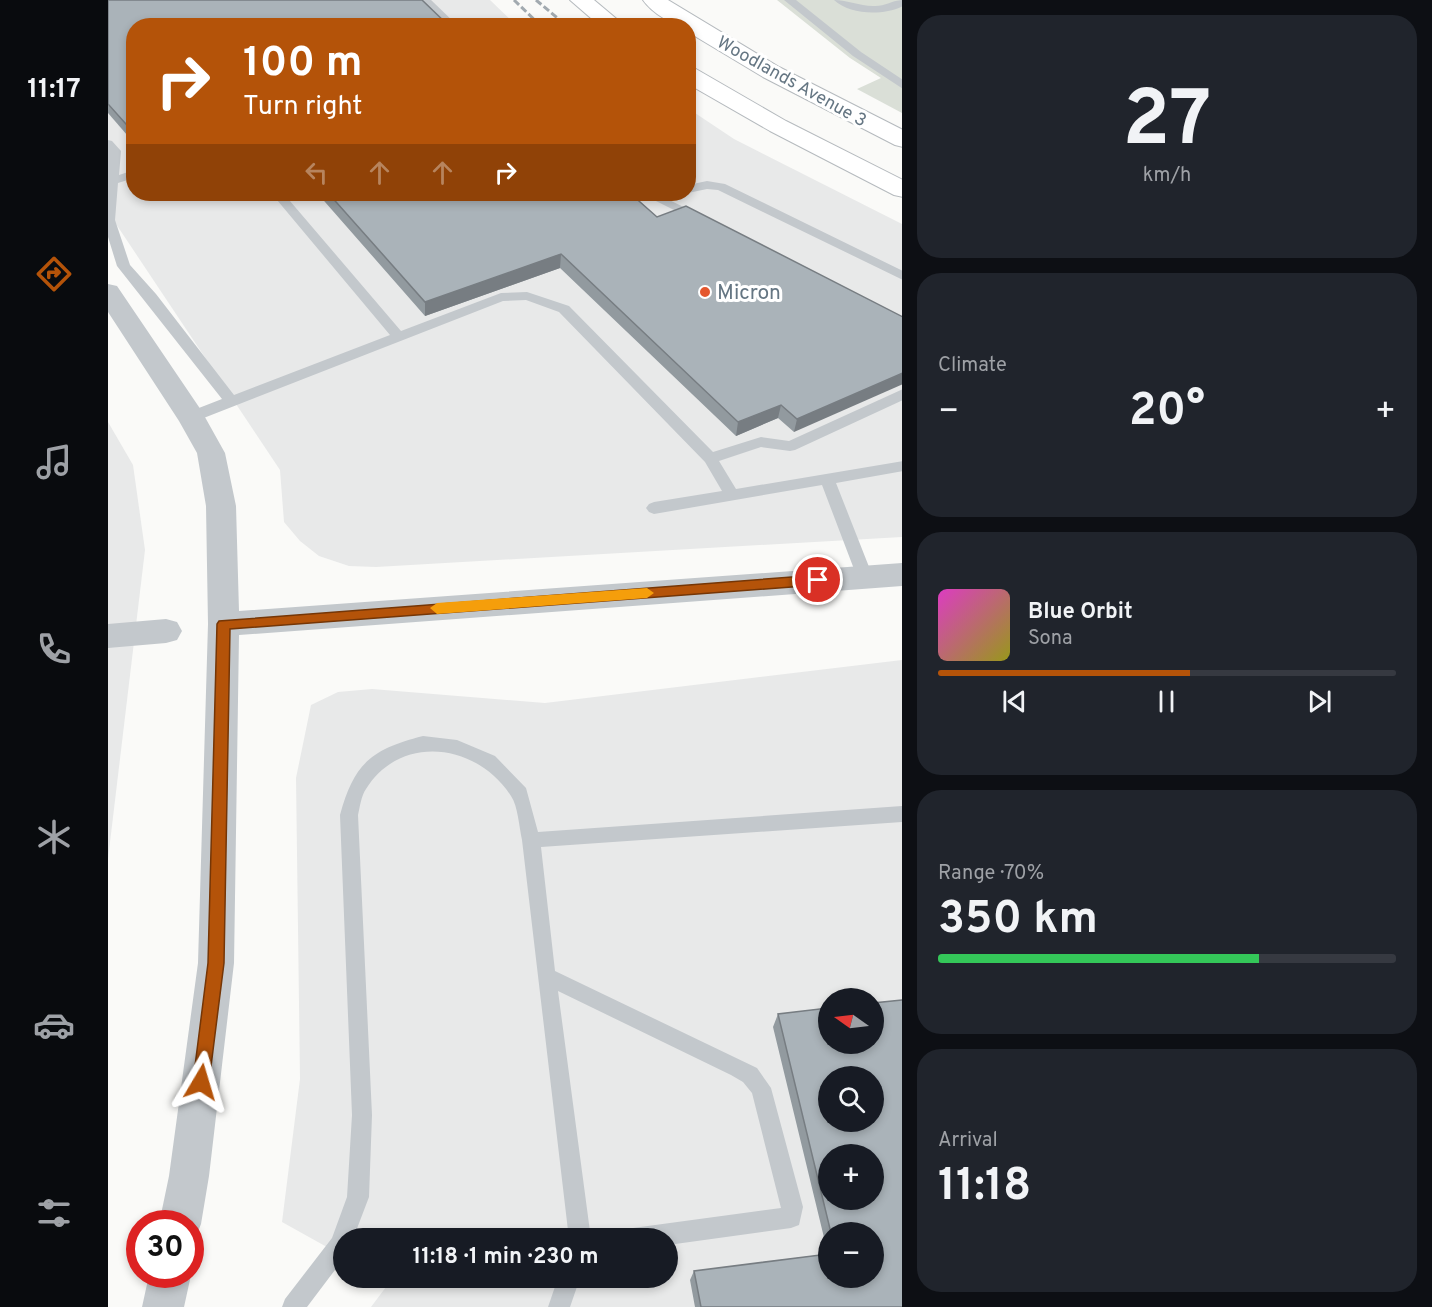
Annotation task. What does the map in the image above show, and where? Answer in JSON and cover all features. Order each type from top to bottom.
[{"type":"main road","points":[[581,0],[604,18]]},
{"type":"main road","name":"Woodlands Avenue 3","points":[[654,0],[681,18]]},
{"type":"main road","name":"Woodlands Avenue 3","points":[[696,27],[771,72],[902,140]]},
{"type":"main road","points":[[696,79],[798,137],[902,189]]},
{"type":"street","points":[[108,292],[211,453],[220,506],[224,624],[216,963],[183,1210]]},
{"type":"street","points":[[224,624],[902,574]]},
{"type":"street","points":[[108,636],[165,631]]},
{"type":"street","points":[[163,1307],[167,1288]]},
{"type":"lane","points":[[425,0],[444,18]]},
{"type":"lane","points":[[789,0],[857,54],[902,85]]},
{"type":"lane","points":[[839,0],[851,6],[873,10],[891,9],[898,2]]},
{"type":"lane","points":[[108,144],[115,152],[110,220],[124,266],[151,297],[231,401]]},
{"type":"lane","points":[[112,181],[126,177]]},
{"type":"lane","points":[[696,187],[707,184],[722,187],[902,276]]},
{"type":"lane","points":[[284,201],[398,336]]},
{"type":"lane","points":[[665,201],[712,225]]},
{"type":"lane","points":[[190,417],[501,297],[527,296],[564,309],[710,458],[731,493]]},
{"type":"lane","points":[[710,458],[761,442],[790,446],[902,394]]},
{"type":"lane","points":[[654,507],[902,466]]},
{"type":"lane","points":[[827,478],[865,577]]},
{"type":"lane","points":[[292,1307],[340,1245],[358,1197],[362,1115],[349,815],[356,788],[372,767],[396,750],[423,743],[457,747],[489,761],[520,793],[531,840],[579,1228]]},
{"type":"lane","points":[[531,840],[902,814]]},
{"type":"lane","points":[[546,976],[738,1068],[750,1076],[761,1088],[792,1207],[791,1218],[678,1233]]},
{"type":"lane","points":[[559,1307],[566,1288]]},
{"type":"shaded area","points":[[108,0],[490,0],[509,18],[126,18],[126,201],[696,201],[696,114],[734,139],[902,224],[902,537],[376,567],[349,566],[319,556],[300,541],[284,522],[280,470],[108,212]]},
{"type":"shaded area","points":[[777,0],[902,0],[902,113],[857,89],[881,78],[850,58]]},
{"type":"shaded area","points":[[108,422],[133,465],[145,550],[108,859]]},
{"type":"shaded area","points":[[902,660],[902,1307],[371,1307],[385,1288],[678,1288],[678,1228],[333,1228],[333,1250],[282,1222],[300,1079],[296,778],[311,705],[338,692],[372,689],[545,703]]},
{"type":"building","points":[[108,0],[422,0],[441,18],[126,18],[126,124],[108,104]]},
{"type":"building","name":"Micron","points":[[335,201],[639,201],[657,217],[686,206],[902,316],[902,373],[797,419],[781,405],[738,422],[561,254],[425,302]]},
{"type":"building","points":[[902,1000],[902,1307],[701,1307],[694,1271],[818,1255],[818,1288],[884,1288],[884,1222],[828,1222],[825,1210],[884,1210],[884,1144],[818,1144],[818,1179],[778,1014],[818,1009],[818,1054],[884,1054],[884,1002]]},
{"type":"railway","points":[[514,0],[533,18]]},
{"type":"railway","points":[[536,0],[557,18]]},
{"type":"slow traffic","points":[[437,608],[647,593]]},
{"type":"place","name":"Micron","points":[[705,292]]},
{"type":"route","points":[[201,1082],[216,963],[224,624],[818,580]]}]
